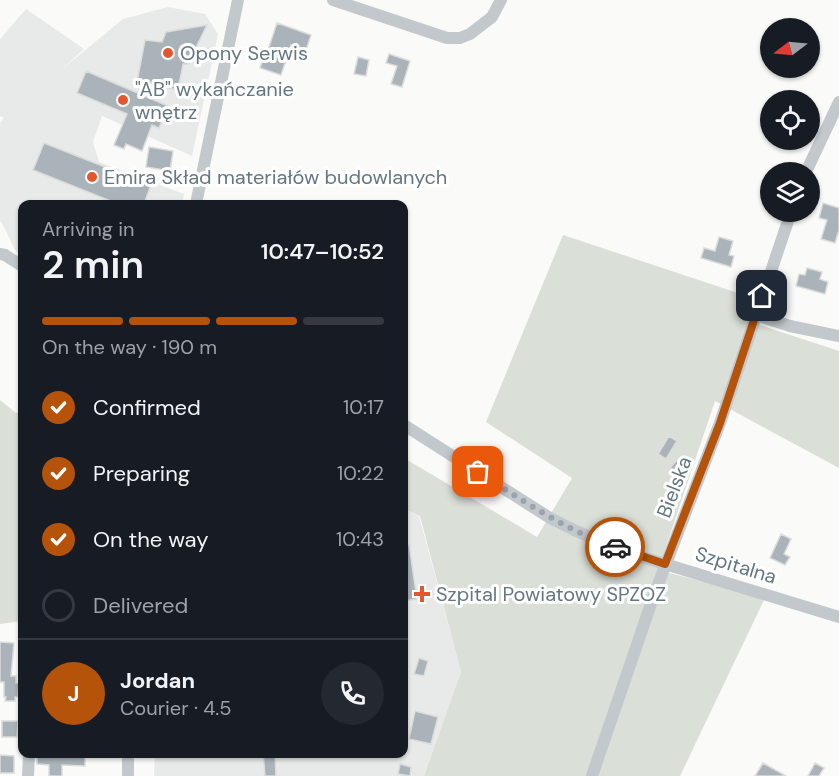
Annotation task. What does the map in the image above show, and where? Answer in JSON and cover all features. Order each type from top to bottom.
[{"type":"street","points":[[197,200],[238,0]]},
{"type":"street","points":[[333,0],[447,38],[460,38],[470,34],[492,17],[501,0]]},
{"type":"street","points":[[811,162],[839,102]]},
{"type":"street","name":"Bielska","points":[[592,776],[665,564],[720,423],[788,222]]},
{"type":"street","points":[[0,254],[18,263]]},
{"type":"street","points":[[756,315],[790,326],[839,336]]},
{"type":"street","name":"Szpitalna","points":[[408,428],[550,518],[611,546],[839,617]]},
{"type":"street","points":[[28,776],[29,758]]},
{"type":"street","points":[[128,758],[128,776]]},
{"type":"shaded area","points":[[168,7],[205,14],[218,34],[192,156],[102,116],[93,142],[99,162],[184,194],[183,200],[18,200],[18,252],[0,221],[0,123],[4,118],[0,116],[0,39],[26,9],[84,49],[61,70],[123,19]]},
{"type":"shaded area","points":[[563,235],[750,297],[744,320],[839,351],[839,468],[715,401],[658,570],[765,598],[680,776],[424,776],[461,672],[420,516],[408,511],[408,460],[537,537],[572,478],[486,422]]},
{"type":"shaded area","points":[[0,400],[18,413],[18,622],[0,624]]},
{"type":"shaded area","name":"Szpital Powiatowy SPZOZ","points":[[408,511],[419,516],[461,672],[424,776],[154,776],[155,758],[408,758]]},
{"type":"building","points":[[277,23],[311,35],[306,50],[291,45],[281,75],[260,68]]},
{"type":"building","name":"Opony Serwis","points":[[207,25],[188,64],[183,64],[178,90],[137,82],[145,40],[162,42],[166,32]]},
{"type":"building","points":[[389,54],[410,61],[402,87],[391,84],[397,66],[386,63]]},
{"type":"building","points":[[358,57],[369,60],[366,76],[354,74]]},
{"type":"building","name":"\"AB\" wykańczanie wnętrz","points":[[86,71],[168,106],[159,128],[152,125],[142,151],[126,144],[124,149],[114,145],[127,114],[77,93]]},
{"type":"building","name":"Emira Skład materiałów budowlanych","points":[[44,143],[151,185],[145,200],[108,200],[33,170]]},
{"type":"building","points":[[149,147],[173,151],[170,171],[146,167]]},
{"type":"building","points":[[823,203],[839,208],[839,230],[835,243],[821,239],[827,220],[820,218]]},
{"type":"building","points":[[719,237],[733,241],[729,255],[734,256],[731,267],[701,258],[704,248],[715,251]]},
{"type":"building","points":[[807,268],[822,272],[820,279],[828,282],[825,294],[796,286],[799,274],[805,275]]},
{"type":"building","points":[[669,436],[677,441],[666,459],[658,454]]},
{"type":"building","points":[[677,460],[688,469],[679,480],[668,470]]},
{"type":"building","points":[[781,534],[791,539],[784,554],[790,557],[785,565],[770,558]]},
{"type":"building","points":[[408,545],[409,545],[417,599],[408,600]]},
{"type":"building","points":[[0,642],[14,643],[11,676],[16,676],[16,683],[18,683],[18,697],[15,697],[15,701],[5,701],[4,682],[0,682]]},
{"type":"building","points":[[419,658],[428,661],[424,676],[414,674]]},
{"type":"building","points":[[415,711],[438,717],[431,744],[409,739]]},
{"type":"building","points":[[2,721],[18,721],[17,737],[2,737]]},
{"type":"building","points":[[0,755],[14,756],[14,773],[0,773]]},
{"type":"building","points":[[37,758],[85,758],[85,766],[62,765],[62,776],[49,776],[49,765],[37,764]]},
{"type":"building","points":[[263,758],[275,758],[276,776],[265,776]]},
{"type":"building","points":[[763,763],[786,776],[755,776]]},
{"type":"building","points":[[815,763],[824,768],[819,776],[808,776]]},
{"type":"building","points":[[400,764],[411,767],[410,776],[398,774]]},
{"type":"way so far","points":[[478,472],[550,518],[615,547]]},
{"type":"place","name":"Opony Serwis","points":[[168,53]]},
{"type":"place","name":"\"AB\" wykańczanie wnętrz","points":[[123,100]]},
{"type":"place","name":"Emira Skład materiałów budowlanych","points":[[92,177]]},
{"type":"place","name":"Szpital Powiatowy SPZOZ","points":[[422,594]]},
{"type":"route","points":[[615,547],[665,564],[720,423],[762,296]]}]
